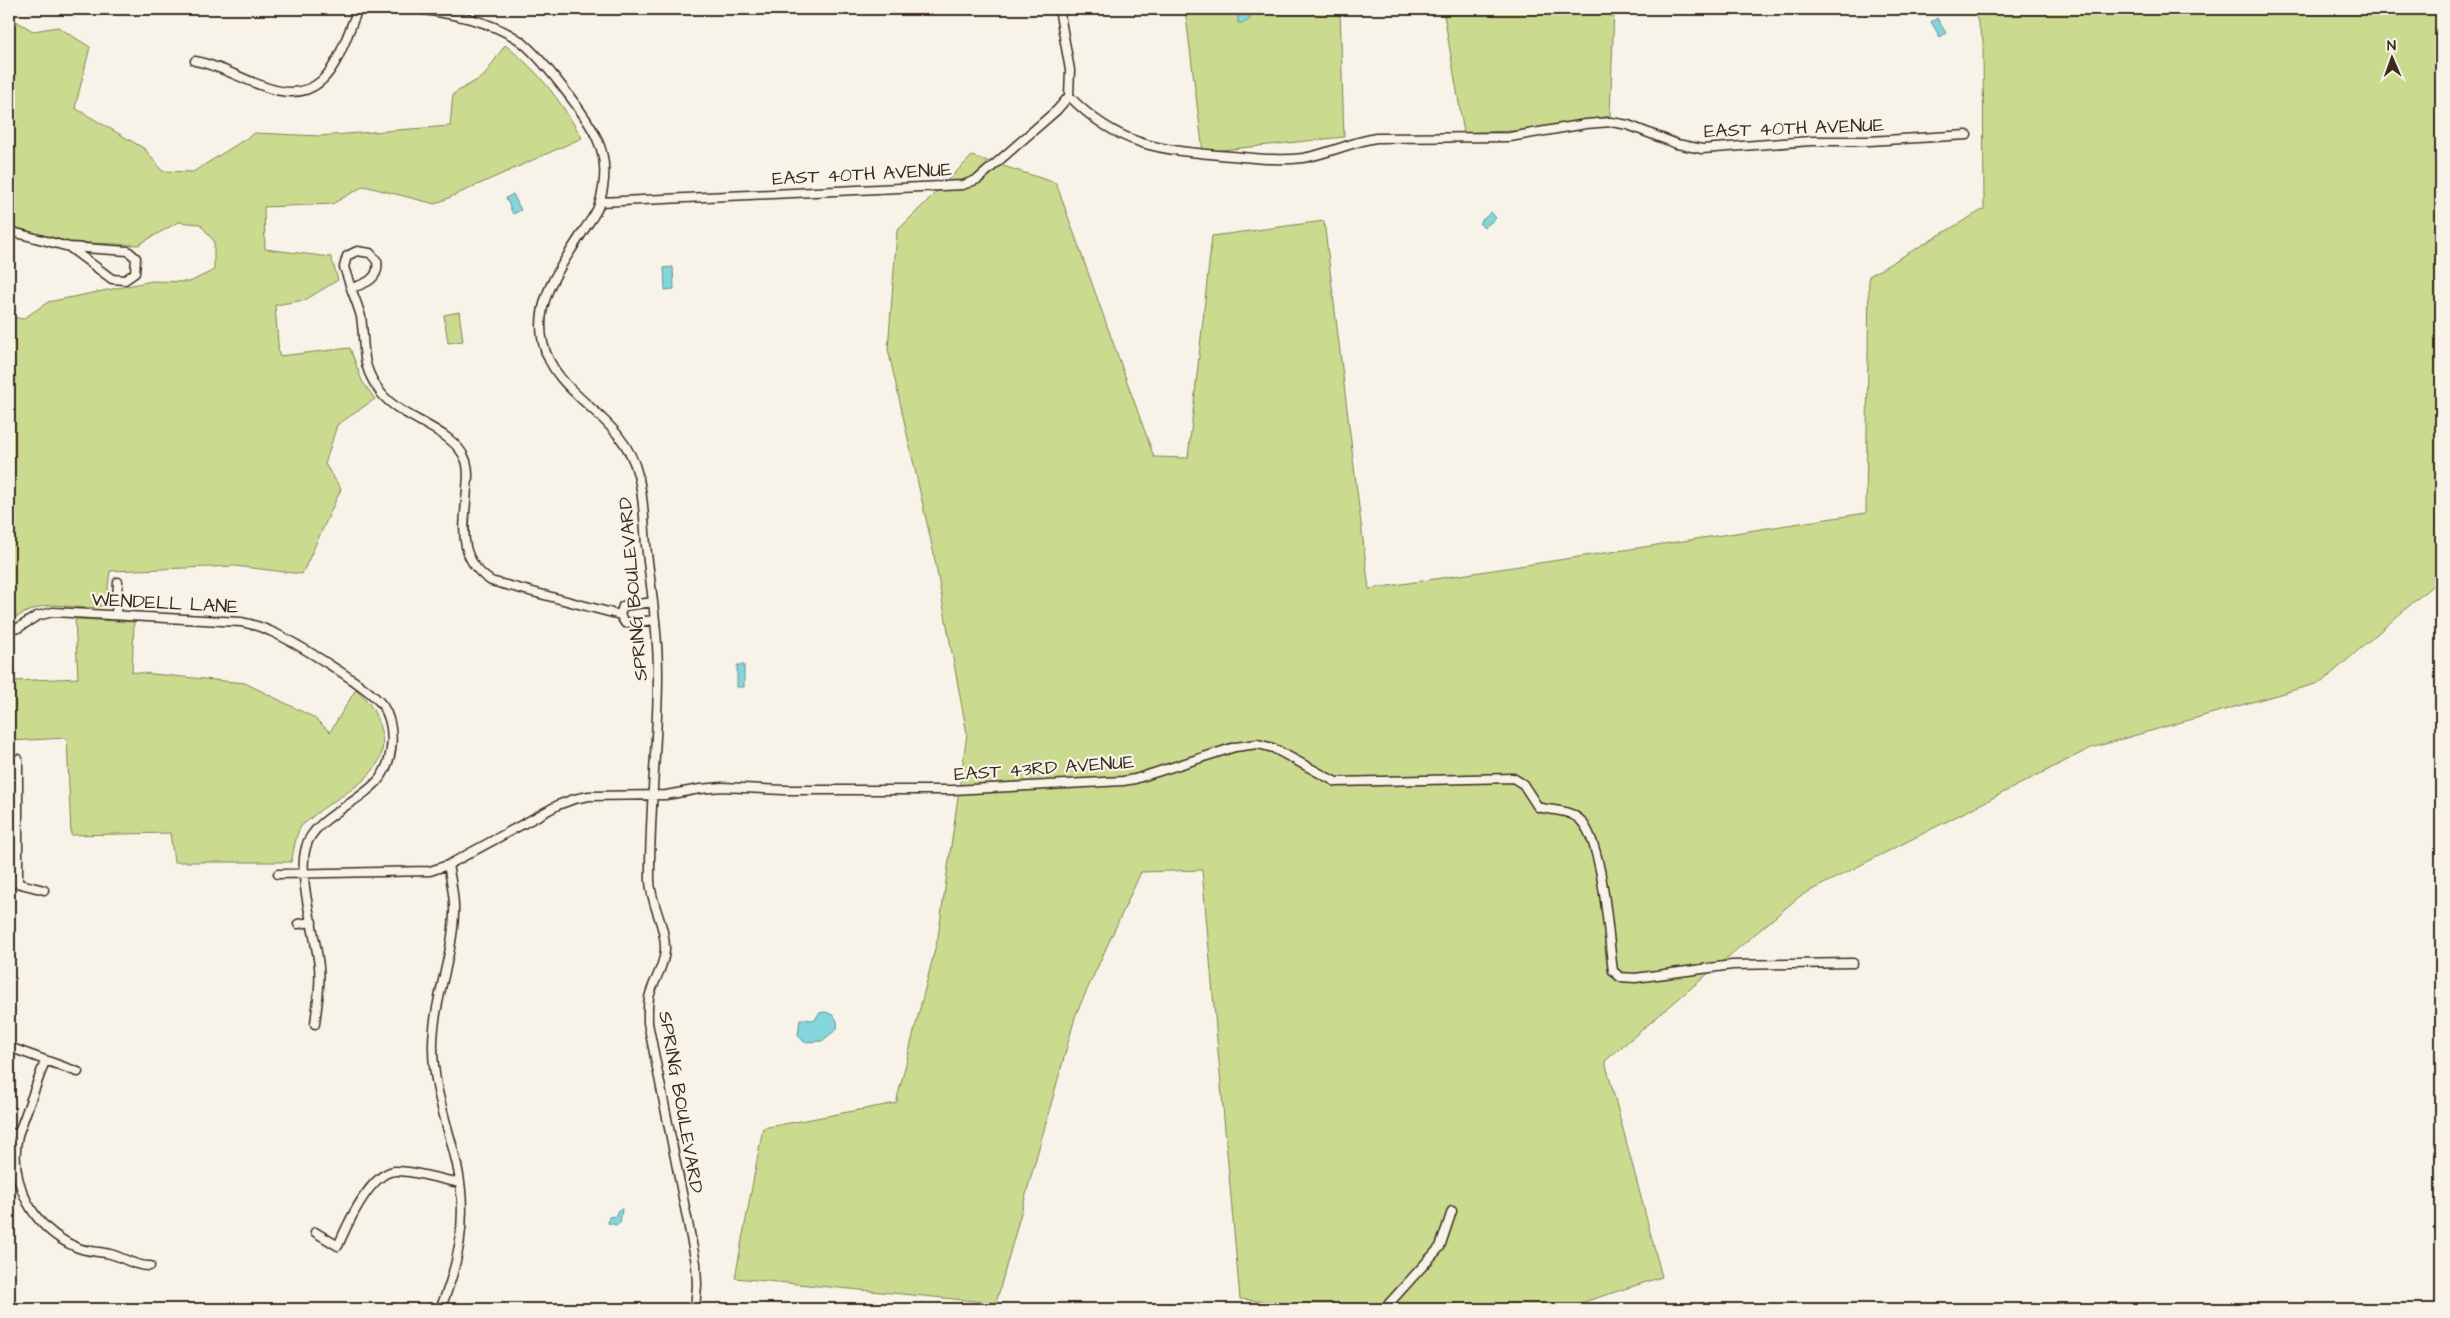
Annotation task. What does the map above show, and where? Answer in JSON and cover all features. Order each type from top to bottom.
[{"type":"street","points":[[195,61],[215,65],[269,89],[288,92],[307,89],[322,82],[330,72],[358,9]]},
{"type":"street","name":"SPRING BOULEVARD","points":[[418,9],[462,16],[499,29],[518,39],[534,52],[590,125],[599,142],[604,162],[600,202],[597,210],[549,287],[543,304],[543,342],[549,360],[559,377],[607,421],[621,438],[632,457],[638,476],[655,620],[658,674],[650,884],[663,931],[665,948],[662,968],[650,994],[647,1008],[648,1023],[696,1263],[695,1309]]},
{"type":"street","points":[[1059,9],[1070,70],[1069,96]]},
{"type":"street","name":"EAST 40TH AVENUE","points":[[600,202],[962,184],[978,179],[1058,110],[1069,96],[1082,110],[1105,128],[1125,139],[1158,148],[1187,153],[1274,159],[1306,157],[1357,141],[1376,138],[1510,137],[1586,124],[1611,122],[1628,125],[1677,144],[1702,149],[1811,141],[1869,141],[1967,135]]},
{"type":"street","points":[[1058,110],[1072,106],[1082,110]]},
{"type":"street","points":[[9,231],[69,247],[128,251],[136,258],[136,269],[129,279],[116,280],[69,247]]},
{"type":"street","points":[[351,288],[370,281],[376,273],[376,261],[370,253],[353,252],[345,260],[344,267],[351,288],[361,316],[363,355],[369,375],[378,388],[396,407],[452,442],[460,450],[466,462],[468,474],[464,543],[470,562],[479,573],[491,581],[620,615],[625,623],[655,620]]},
{"type":"street","points":[[116,615],[118,582]]},
{"type":"street","points":[[620,615],[623,606],[653,602]]},
{"type":"street","name":"WENDELL LANE","points":[[18,628],[37,616],[48,613],[232,620],[262,627],[285,639],[362,687],[383,708],[391,730],[390,754],[386,769],[374,785],[312,834],[305,848],[304,874],[320,973],[315,1024]]},
{"type":"street","name":"EAST 43RD AVENUE","points":[[278,874],[417,873],[436,869],[574,799],[590,796],[652,796],[722,787],[784,790],[952,790],[1124,781],[1235,748],[1258,744],[1272,748],[1336,782],[1513,778],[1523,784],[1538,807],[1570,814],[1584,824],[1599,863],[1613,971],[1620,977],[1635,978],[1732,966],[1853,963]]},
{"type":"street","points":[[18,759],[18,883]]},
{"type":"street","points":[[440,1309],[454,1274],[459,1251],[462,1203],[460,1183],[437,1088],[433,1045],[434,1024],[454,913],[448,864]]},
{"type":"street","points":[[9,881],[44,890]]},
{"type":"street","points":[[298,924],[312,922]]},
{"type":"street","points":[[9,1047],[78,1072]]},
{"type":"street","points":[[45,1061],[18,1135],[14,1159],[20,1188],[33,1212],[54,1234],[80,1249],[101,1251],[140,1265],[150,1266]]},
{"type":"street","points":[[9,1132],[18,1135]]},
{"type":"street","points":[[315,1232],[338,1246],[357,1208],[375,1183],[387,1173],[398,1171],[460,1183]]},
{"type":"street","points":[[1384,1309],[1440,1248],[1452,1211]]},
{"type":"green space","points":[[1185,9],[1340,9],[1344,137],[1203,152]]},
{"type":"green space","points":[[1443,9],[1614,9],[1610,116],[1533,130],[1464,133]]},
{"type":"green space","points":[[1974,9],[2441,9],[2441,578],[2322,682],[2091,748],[1800,896],[1605,1061],[1662,1277],[1562,1309],[1334,1309],[1240,1299],[1202,870],[1141,872],[1076,1014],[996,1303],[735,1278],[763,1128],[896,1103],[938,937],[967,734],[933,550],[888,349],[897,231],[972,156],[1056,183],[1154,457],[1188,458],[1212,236],[1324,221],[1369,589],[1866,513],[1869,276],[1984,209],[1983,40]]},
{"type":"green space","points":[[9,17],[33,31],[58,27],[90,47],[75,108],[145,149],[162,171],[193,172],[255,133],[320,136],[450,126],[453,94],[484,76],[505,45],[539,76],[582,138],[435,204],[364,186],[332,204],[264,207],[265,249],[331,257],[338,280],[305,300],[275,305],[279,356],[350,348],[362,381],[375,399],[337,425],[325,464],[341,489],[302,574],[235,566],[110,571],[106,604],[93,608],[58,605],[45,606],[10,620],[13,681],[78,678],[75,619],[134,622],[132,672],[245,683],[313,717],[330,732],[356,689],[373,709],[380,728],[382,750],[378,763],[359,784],[301,827],[291,862],[174,862],[170,833],[71,835],[67,738],[9,741],[9,316],[23,319],[48,302],[152,281],[190,282],[214,270],[214,241],[200,224],[178,222],[138,245],[69,242],[9,226]]},
{"type":"green space","points":[[459,312],[463,341],[448,343],[444,315]]},
{"type":"water","points":[[1249,12],[1251,14],[1250,19],[1244,23],[1238,23],[1238,16]]},
{"type":"water","points":[[1937,18],[1946,33],[1940,37],[1931,22]]},
{"type":"water","points":[[513,194],[521,210],[513,214],[506,198]]},
{"type":"water","points":[[1491,212],[1496,218],[1484,228],[1479,223]]},
{"type":"water","points":[[673,267],[674,289],[665,290],[664,268]]},
{"type":"water","points":[[737,665],[744,665],[744,687],[737,687]]},
{"type":"water","points":[[825,1012],[835,1018],[837,1029],[822,1041],[804,1042],[798,1035],[800,1019],[815,1020],[819,1013]]},
{"type":"water","points":[[622,1209],[620,1223],[617,1225],[608,1223],[609,1217],[615,1216],[618,1210]]}]
